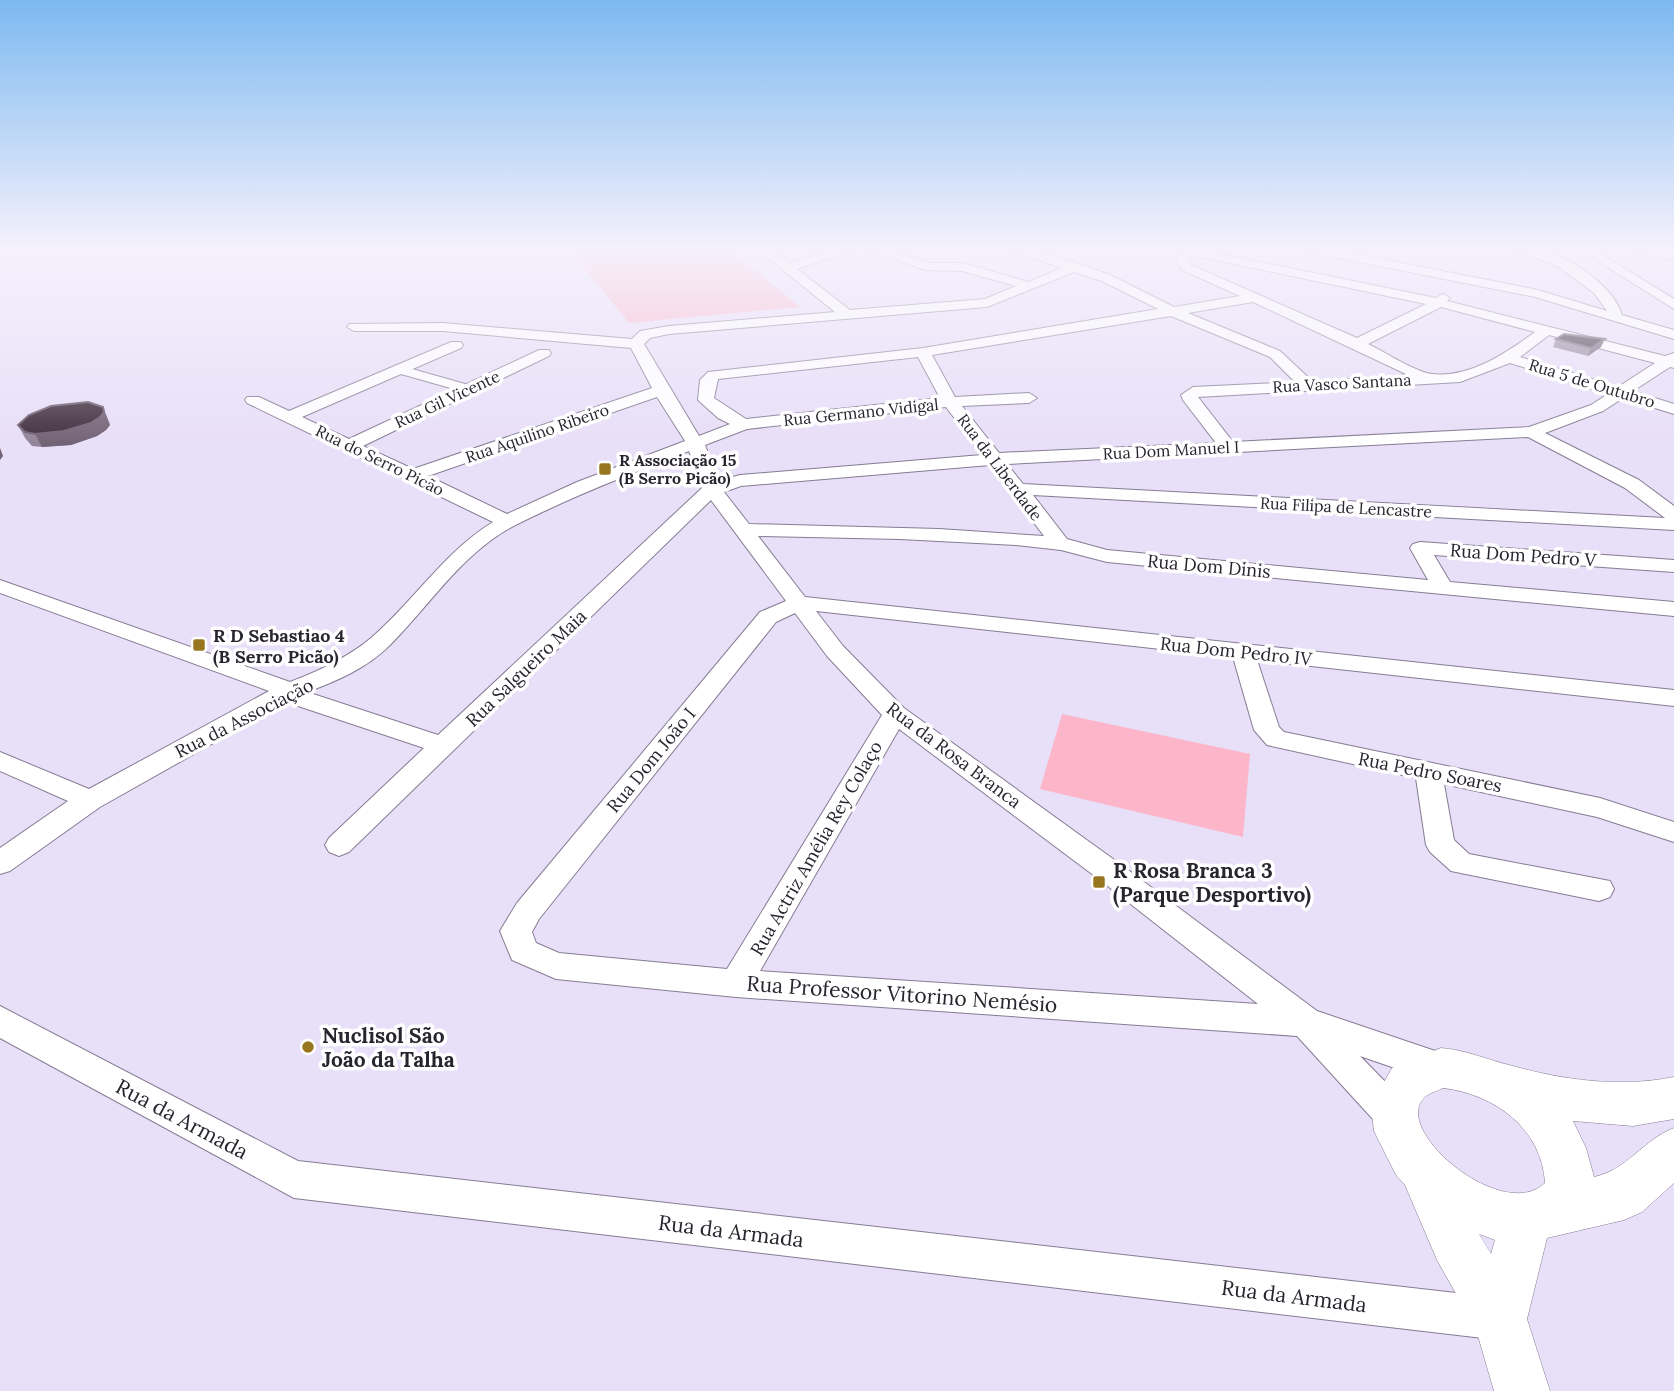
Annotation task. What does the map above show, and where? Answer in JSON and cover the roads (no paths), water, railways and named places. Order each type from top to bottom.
[{"type":"street","points":[[354,327],[443,327],[636,344],[645,334],[669,330],[846,314]]},
{"type":"street","points":[[744,424],[724,414],[706,400],[708,380],[713,375],[923,352],[1162,314]]},
{"type":"street","points":[[1179,314],[1275,354],[1307,384]]},
{"type":"street","points":[[1289,314],[1428,379]]},
{"type":"street","points":[[1357,344],[1417,314]]},
{"type":"street","points":[[1485,314],[1672,361]]},
{"type":"street","points":[[1603,314],[1674,335]]},
{"type":"street","points":[[1615,314],[1616,318]]},
{"type":"street","name":"Rua Vasco Santana","points":[[1228,447],[1191,400],[1189,395],[1193,391],[1460,377],[1509,358],[1548,329]]},
{"type":"street","name":"Rua da Rosa Branca","points":[[636,344],[696,445],[712,489],[835,651],[895,713],[1110,872],[1306,1022],[1394,1116]]},
{"type":"street","points":[[288,417],[456,345]]},
{"type":"street","name":"Rua da Liberdade","points":[[923,352],[950,402],[1060,543]]},
{"type":"street","name":"Rua Gil Vicente","points":[[349,446],[544,353]]},
{"type":"street","name":"Rua 5 de Outubro","points":[[1509,358],[1674,408]]},
{"type":"street","name":"Rua Dom Manuel I","points":[[712,489],[740,481],[859,473],[993,459],[1531,432],[1597,408],[1672,361]]},
{"type":"street","points":[[398,369],[468,389]]},
{"type":"street","name":"Rua Aquilino Ribeiro","points":[[412,476],[661,390]]},
{"type":"street","name":"Rua Germano Vidigal","points":[[696,445],[744,424],[950,402],[1029,398]]},
{"type":"street","name":"Rua do Serro Picão","points":[[253,400],[507,521]]},
{"type":"street","points":[[1531,432],[1632,484],[1674,515]]},
{"type":"street","name":"Rua da Associação","points":[[0,863],[90,800],[287,692],[326,677],[361,657],[381,642],[454,562],[482,537],[507,521],[584,486],[696,445]]},
{"type":"street","name":"Rua Salgueiro Maia","points":[[339,845],[712,489]]},
{"type":"street","name":"Rua Filipa de Lencastre","points":[[1017,489],[1674,524]]},
{"type":"street","name":"Rua Dom Dinis","points":[[745,530],[973,535],[1060,543],[1079,551],[1107,556],[1674,609]]},
{"type":"street","name":"Rua Dom Pedro V","points":[[1443,588],[1420,548],[1674,566]]},
{"type":"street","points":[[0,586],[287,692],[444,746]]},
{"type":"street","name":"Rua Dom Pedro IV","points":[[799,603],[1674,698]]},
{"type":"street","name":"Rua Dom João I","points":[[516,931],[528,911],[768,617],[799,603]]},
{"type":"street","name":"Rua Pedro Soares","points":[[1243,652],[1267,730],[1276,739],[1600,808],[1674,832]]},
{"type":"street","name":"Rua Actriz Amélia Rey Colaço","points":[[736,983],[895,713]]},
{"type":"street","points":[[0,761],[90,800]]},
{"type":"street","points":[[1429,772],[1440,845],[1461,863],[1599,889]]},
{"type":"street","name":"Rua Professor Vitorino Nemésio","points":[[516,931],[523,951],[556,966],[736,983],[1306,1022]]},
{"type":"street","name":"Rua da Armada","points":[[0,1021],[294,1179],[1500,1320]]},
{"type":"street","name":"Rua da Rosa Branca","points":[[1306,1022],[1441,1068]]},
{"type":"street","points":[[1674,1098],[1630,1104],[1587,1102],[1504,1084],[1482,1075],[1441,1068],[1421,1072],[1406,1082],[1396,1097],[1394,1116],[1399,1135],[1424,1174],[1446,1193],[1472,1208],[1500,1217],[1539,1215],[1624,1195],[1674,1151]]},
{"type":"street","points":[[1500,1320],[1539,1215],[1567,1195],[1571,1173],[1565,1149],[1550,1125],[1529,1102],[1504,1084]]},
{"type":"street","points":[[1424,1174],[1455,1242],[1500,1320],[1522,1391]]},
{"type":"place","name":"R Associação 15 (B Serro Picão)","points":[[605,469]]},
{"type":"place","name":"R D Sebastiao 4 (B Serro Picão)","points":[[199,645]]},
{"type":"place","name":"R Rosa Branca 3 (Parque Desportivo)","points":[[1099,882]]},
{"type":"place","name":"Nuclisol São João da Talha","points":[[308,1047]]}]
